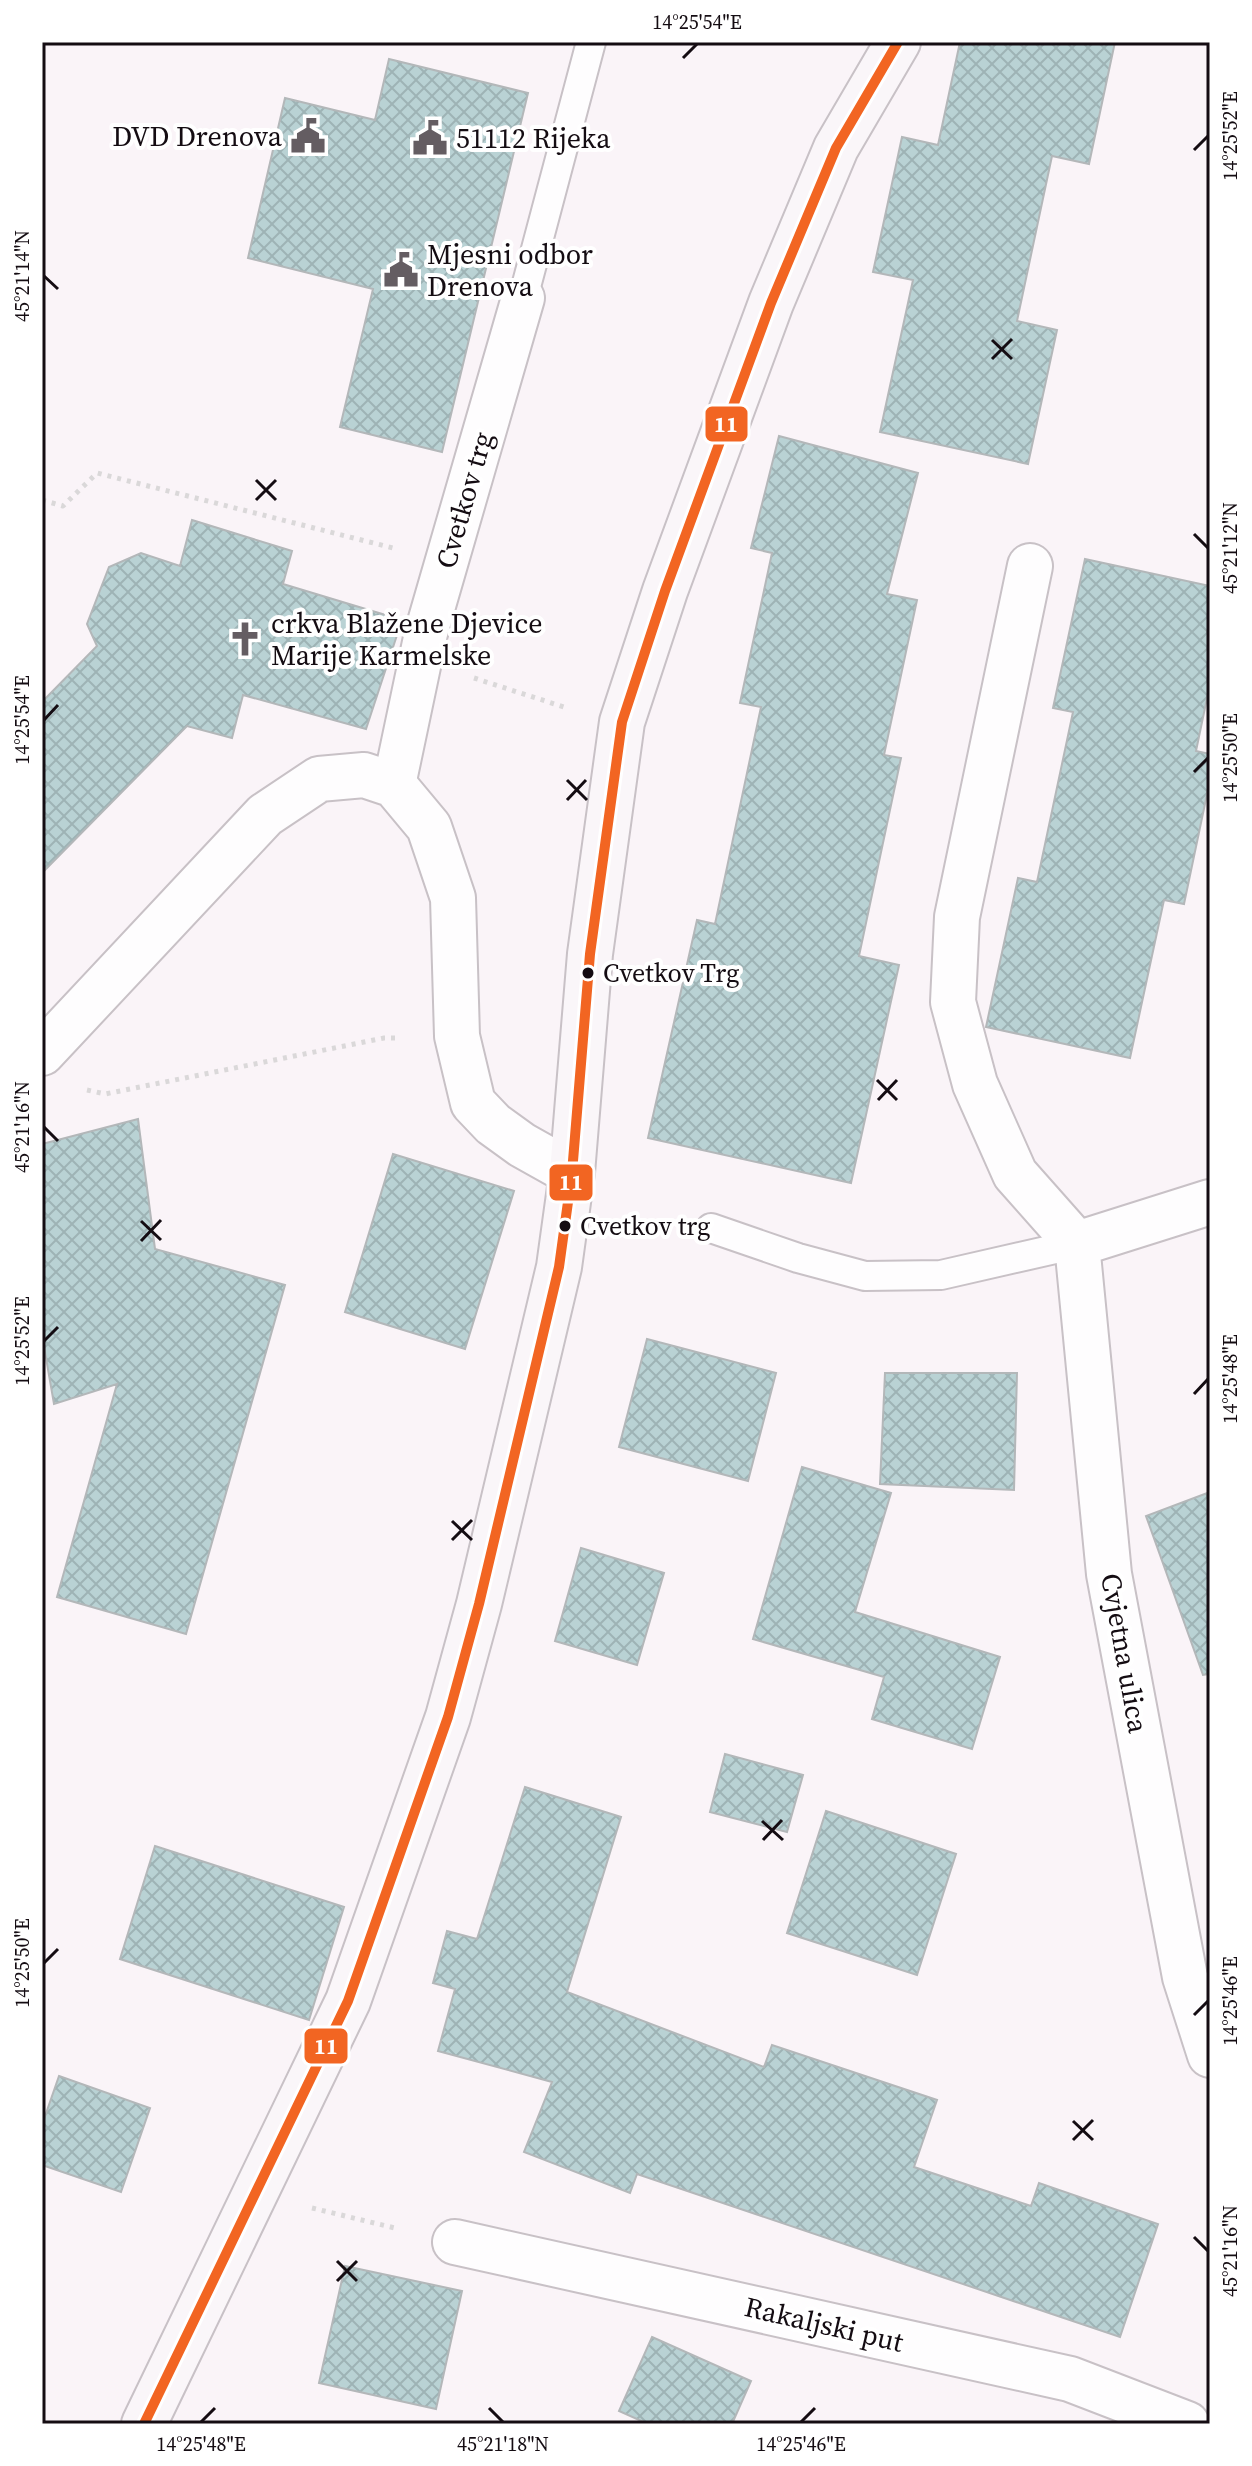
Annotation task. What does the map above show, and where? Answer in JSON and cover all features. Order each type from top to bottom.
[{"type":"main road","points":[[144,2424],[348,2001],[448,1717],[486,1575],[559,1267],[572,1173],[590,954],[622,722],[665,591],[771,303],[836,148],[898,42]]},
{"type":"street","name":"Cvetkov trg","points":[[394,785],[420,658],[523,298]]},
{"type":"street","points":[[1030,566],[957,917],[953,1002],[975,1084],[1015,1174],[1077,1244],[1210,1202]]},
{"type":"street","points":[[42,1053],[265,815],[319,779],[364,775],[394,785],[429,827],[453,898],[457,1036],[473,1103],[493,1124],[522,1145],[572,1173]]},
{"type":"street","name":"Cvjetna ulica","points":[[1077,1244],[1109,1574],[1185,1977],[1210,2055]]},
{"type":"street","name":"Rakaljski put","points":[[455,2242],[1070,2379],[1187,2424]]},
{"type":"lane","name":"Cvetkov trg","points":[[523,298],[591,42]]},
{"type":"lane","points":[[711,1228],[798,1258],[865,1276],[941,1275],[1077,1244]]},
{"type":"path","points":[[42,500],[63,506],[97,473],[446,561]]},
{"type":"path","points":[[522,694],[580,712]]},
{"type":"path","points":[[80,1088],[105,1094],[384,1038],[457,1036]]},
{"type":"path","points":[[256,2195],[455,2242]]},
{"type":"building","points":[[960,42],[1115,42],[1089,164],[1052,156],[1017,321],[1057,330],[1028,464],[880,432],[913,280],[873,272],[902,137],[938,145]]},
{"type":"building","points":[[389,59],[528,93],[442,452],[340,427],[373,289],[248,258],[285,98],[375,120]]},
{"type":"building","points":[[779,436],[918,473],[887,594],[917,600],[884,755],[901,758],[859,956],[899,965],[851,1183],[648,1138],[697,920],[715,924],[761,707],[740,703],[772,553],[751,548]]},
{"type":"building","name":"crkva Blažene Djevice Marije Karmelske","points":[[192,520],[292,551],[283,584],[402,620],[366,729],[243,695],[232,738],[187,726],[42,873],[42,702],[97,646],[87,624],[109,567],[141,553],[180,566]]},
{"type":"building","points":[[1085,559],[1210,586],[1210,684],[1196,751],[1210,754],[1210,780],[1184,904],[1164,900],[1130,1058],[986,1027],[1018,878],[1037,882],[1073,712],[1053,708]]},
{"type":"building","points":[[138,1119],[155,1249],[285,1285],[186,1634],[57,1597],[117,1384],[54,1404],[42,1335],[42,1144]]},
{"type":"building","points":[[393,1154],[514,1191],[465,1349],[345,1312]]},
{"type":"building","points":[[647,1339],[776,1373],[748,1481],[619,1447]]},
{"type":"building","points":[[885,1373],[1017,1373],[1014,1490],[880,1484]]},
{"type":"building","points":[[802,1467],[891,1493],[855,1612],[1000,1657],[972,1749],[872,1719],[884,1677],[753,1639]]},
{"type":"building","points":[[1210,1492],[1210,1674],[1203,1675],[1146,1516]]},
{"type":"building","points":[[581,1548],[664,1573],[637,1665],[555,1641]]},
{"type":"building","points":[[725,1754],[803,1775],[787,1832],[710,1812]]},
{"type":"building","points":[[525,1787],[621,1817],[567,1992],[764,2067],[772,2045],[937,2100],[914,2167],[1031,2206],[1039,2183],[1158,2224],[1120,2337],[637,2174],[630,2193],[524,2152],[552,2082],[438,2051],[455,1989],[433,1983],[447,1931],[477,1939]]},
{"type":"building","points":[[826,1811],[956,1854],[917,1975],[787,1933]]},
{"type":"building","points":[[155,1846],[344,1907],[309,2020],[120,1959]]},
{"type":"building","points":[[59,2076],[150,2108],[121,2192],[42,2165],[42,2125]]},
{"type":"building","points":[[345,2266],[462,2291],[436,2409],[319,2383]]},
{"type":"building","points":[[652,2337],[751,2381],[732,2424],[648,2424],[619,2411]]},
{"type":"transit line","name":"11","points":[[144,2424],[348,2001],[448,1717],[479,1604],[559,1267],[572,1173],[590,954],[622,722],[665,591],[771,303],[836,148],[898,42]]},
{"type":"place","name":"DVD Drenova","points":[[308,136]]},
{"type":"place","name":"51112 Rijeka","points":[[430,138]]},
{"type":"place","name":"Mjesni odbor Drenova","points":[[401,270]]},
{"type":"place","name":"crkva Blažene Djevice Marije Karmelske","points":[[245,639]]},
{"type":"place","name":"Cvetkov Trg","points":[[588,973]]},
{"type":"place","name":"Cvetkov trg","points":[[565,1226]]}]
